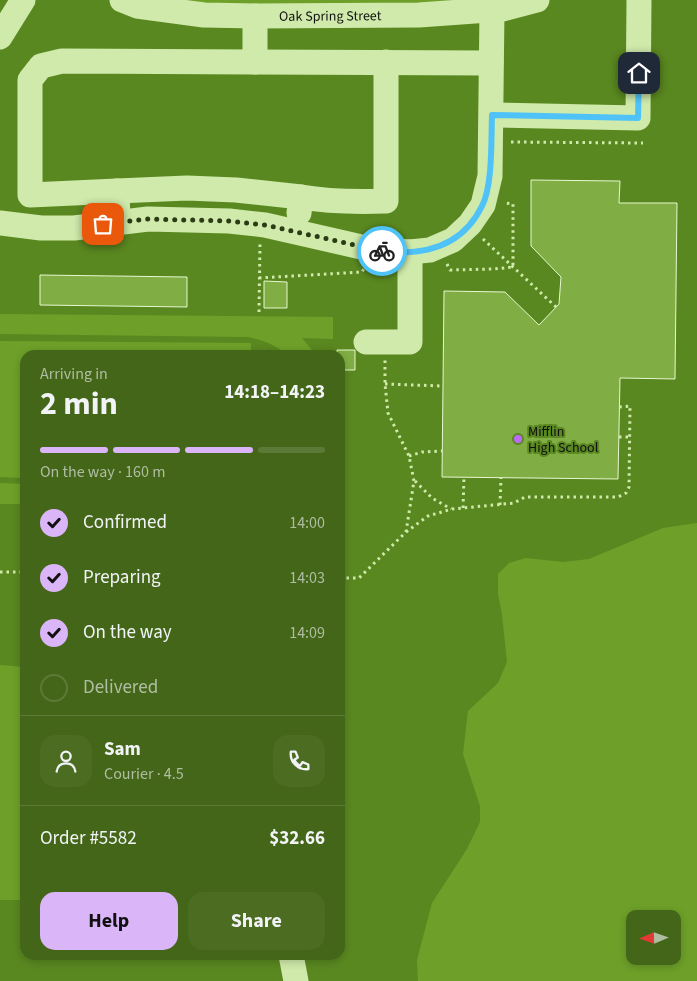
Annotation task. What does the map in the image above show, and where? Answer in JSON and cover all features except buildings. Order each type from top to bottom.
[{"type":"street","points":[[0,37],[23,0]]},
{"type":"street","name":"Oak Spring Street","points":[[122,0],[137,6],[204,15],[255,16],[419,15],[503,10],[537,0]]},
{"type":"street","points":[[492,115],[638,118],[639,0]]},
{"type":"street","points":[[0,223],[41,228],[74,228],[148,219],[229,221],[297,231],[370,249],[410,252],[430,250],[453,240],[470,224],[483,205],[490,176],[492,10]]},
{"type":"street","points":[[255,16],[255,62]]},
{"type":"street","points":[[386,62],[386,201],[324,201],[236,190],[187,188],[30,195],[30,80],[41,66],[62,61],[492,62]]},
{"type":"street","points":[[117,191],[118,223]]},
{"type":"street","points":[[297,231],[300,197]]},
{"type":"street","points":[[376,342],[410,342],[410,252]]},
{"type":"street","points":[[292,960],[296,981]]},
{"type":"path","points":[[497,201],[513,204],[513,267]]},
{"type":"path","points":[[479,235],[556,307]]},
{"type":"path","points":[[259,312],[260,238]]},
{"type":"path","points":[[444,259],[450,270],[494,270],[513,267]]},
{"type":"path","points":[[260,278],[362,272],[367,265]]},
{"type":"path","points":[[376,342],[385,384],[388,413],[409,456],[414,481],[406,532]]},
{"type":"path","points":[[385,384],[442,386]]},
{"type":"path","points":[[345,578],[359,578],[406,532],[428,516],[452,509],[514,504],[525,497],[618,497],[626,494],[628,487],[630,406],[619,407]]},
{"type":"path","points":[[619,437],[630,437]]},
{"type":"path","points":[[409,456],[422,452],[442,451]]},
{"type":"path","points":[[463,508],[464,477]]},
{"type":"path","points":[[500,505],[501,478]]},
{"type":"path","points":[[414,481],[432,498],[452,509]]},
{"type":"path","points":[[0,572],[20,572]]},
{"type":"green space","points":[[150,0],[487,0],[444,6],[173,4]]},
{"type":"green space","points":[[0,314],[333,317],[333,339],[302,338],[312,350],[281,350],[269,343],[248,337],[0,334]]},
{"type":"green space","points":[[0,341],[251,343],[251,350],[20,350],[20,478],[0,477]]},
{"type":"green space","points":[[0,483],[20,484],[20,504],[0,504]]},
{"type":"green space","points":[[697,523],[697,981],[418,981],[417,960],[432,903],[467,849],[480,822],[480,806],[463,754],[468,711],[498,683],[507,662],[498,594],[498,574],[509,563],[526,558],[563,562],[589,559],[663,528]]},
{"type":"green space","points":[[0,665],[20,667],[20,900],[0,900]]},
{"type":"way so far","points":[[103,224],[148,219],[229,221],[297,231],[382,251]]},
{"type":"place","name":"Mifflin High School","points":[[518,439]]},
{"type":"route","points":[[382,251],[410,252],[430,250],[453,240],[470,224],[483,205],[490,176],[492,115],[638,118],[639,73]]}]
